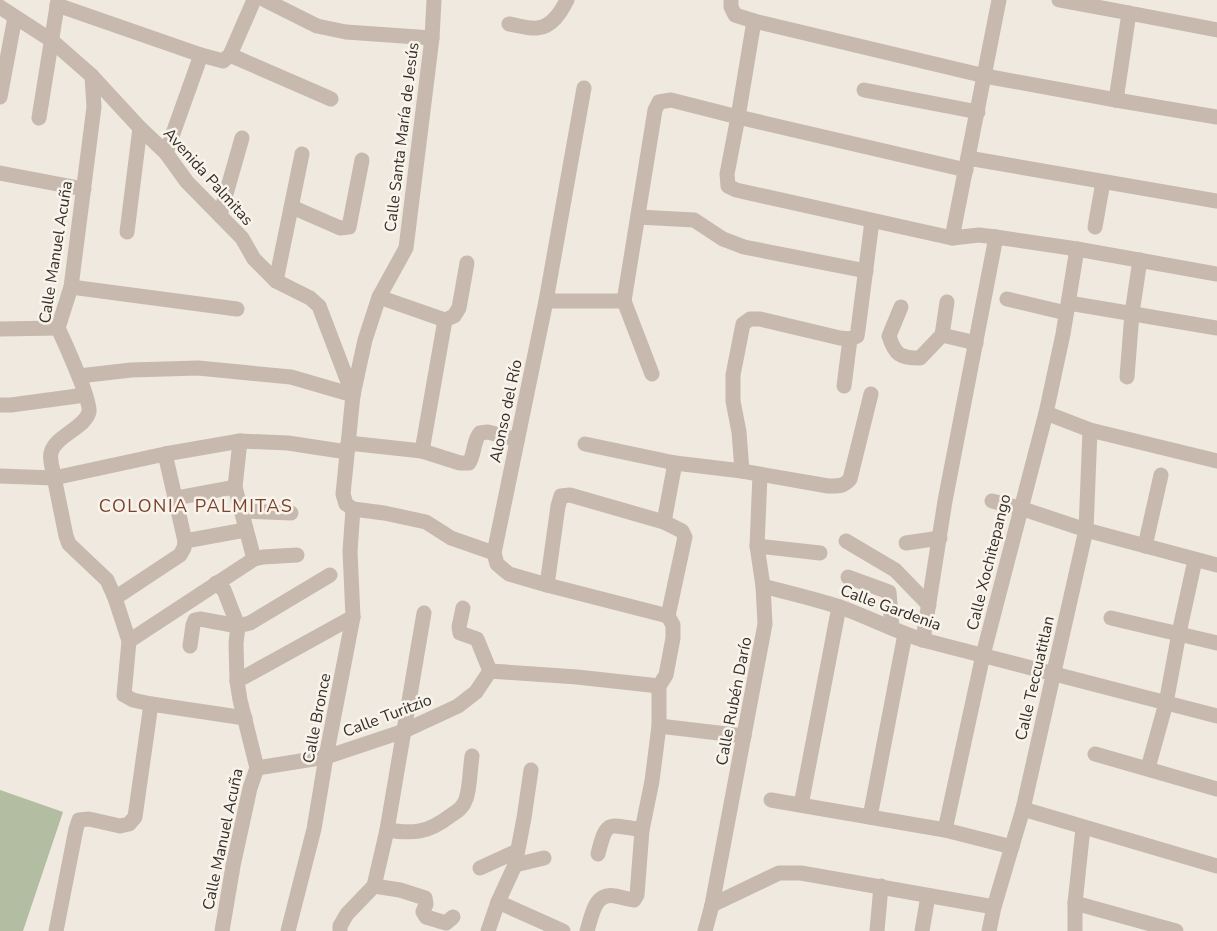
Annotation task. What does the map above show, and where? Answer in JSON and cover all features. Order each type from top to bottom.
[{"type":"street","points":[[226,58],[254,0]]},
{"type":"street","points":[[265,0],[317,26],[346,32],[432,38]]},
{"type":"street","name":"Calle Santa María de Jesús","points":[[352,509],[346,504],[343,494],[353,394],[365,340],[379,297],[406,248],[432,38],[434,0]]},
{"type":"street","points":[[509,24],[536,28],[547,25],[561,12],[567,0]]},
{"type":"street","points":[[952,238],[999,0]]},
{"type":"street","points":[[1060,0],[1217,30]]},
{"type":"street","points":[[39,118],[58,3],[201,55],[226,58],[331,99]]},
{"type":"street","points":[[731,4],[735,15],[754,21],[985,76],[1217,117]]},
{"type":"street","name":"Avenida Palmitas","points":[[0,7],[51,40],[92,76],[166,153],[187,182],[242,238],[254,259],[276,281],[310,298],[319,306],[353,394]]},
{"type":"street","points":[[1116,100],[1129,13]]},
{"type":"street","points":[[0,97],[15,17]]},
{"type":"street","points":[[754,21],[727,174],[728,186],[736,190],[952,238],[979,235],[996,237],[1217,274]]},
{"type":"street","points":[[166,153],[201,55]]},
{"type":"street","name":"Calle Manuel Acuña","points":[[92,76],[94,107],[71,287],[58,328],[90,406],[85,420],[56,443],[51,452],[51,462],[69,544],[107,580],[129,641],[124,695],[133,700],[151,704],[245,718],[256,768],[233,866],[222,931]]},
{"type":"street","name":"Alonso del Río","points":[[494,554],[546,301],[584,88]]},
{"type":"street","points":[[864,90],[978,112]]},
{"type":"street","points":[[652,374],[624,301],[655,110],[659,102],[671,100],[738,117],[967,164],[1103,182],[1217,201]]},
{"type":"street","points":[[127,232],[140,128]]},
{"type":"street","points":[[220,215],[242,138]]},
{"type":"street","points":[[276,281],[302,154]]},
{"type":"street","points":[[292,207],[340,228],[349,227],[362,160]]},
{"type":"street","points":[[0,172],[84,189]]},
{"type":"street","points":[[1095,227],[1103,182]]},
{"type":"street","points":[[638,217],[694,220],[723,239],[744,247],[866,272]]},
{"type":"street","points":[[742,471],[739,432],[733,401],[733,375],[743,324],[750,319],[759,319],[840,338],[850,339],[856,336],[872,221]]},
{"type":"street","points":[[923,640],[945,501],[996,237]]},
{"type":"street","name":"Calle Xochitepango","points":[[945,830],[983,655],[1046,413],[1068,308],[1077,249]]},
{"type":"street","points":[[1127,377],[1132,313],[1140,260]]},
{"type":"street","points":[[379,297],[445,320],[454,316],[459,308],[467,263]]},
{"type":"street","points":[[71,287],[237,309]]},
{"type":"street","points":[[1007,299],[1068,308],[1132,313],[1217,328]]},
{"type":"street","points":[[546,301],[624,301]]},
{"type":"street","points":[[901,307],[889,336],[893,349],[905,358],[920,358],[942,335],[947,302]]},
{"type":"street","points":[[422,451],[445,320]]},
{"type":"street","points":[[0,329],[58,328]]},
{"type":"street","points":[[942,335],[976,343]]},
{"type":"street","points":[[844,386],[850,339]]},
{"type":"street","points":[[79,376],[131,370],[198,368],[291,378],[353,394]]},
{"type":"street","points":[[585,444],[675,463],[742,471],[828,486],[845,485],[853,470],[871,394]]},
{"type":"street","points":[[0,405],[85,395]]},
{"type":"street","points":[[1046,413],[1090,430],[1217,461]]},
{"type":"street","name":"Calle Teccuatitlan","points":[[989,931],[1023,809],[1086,530],[1090,430]]},
{"type":"street","points":[[0,476],[54,478],[165,454],[240,441],[422,451],[460,463],[469,463],[480,433],[488,432],[517,440]]},
{"type":"street","points":[[240,441],[235,487],[254,559]]},
{"type":"street","points":[[115,598],[180,555],[185,545],[165,454]]},
{"type":"street","points":[[664,522],[675,463]]},
{"type":"street","name":"Calle Rubén Darío","points":[[705,931],[712,905],[765,624],[763,586],[757,546],[760,475]]},
{"type":"street","points":[[1145,546],[1161,475]]},
{"type":"street","points":[[176,498],[235,487]]},
{"type":"street","points":[[547,585],[561,496],[570,495],[664,522],[682,531],[685,537],[668,616],[673,625],[673,638],[666,675],[659,686],[659,726],[652,781],[642,830],[637,895],[634,900],[613,895],[602,897],[596,903],[587,931]]},
{"type":"street","points":[[992,501],[1086,530],[1217,565]]},
{"type":"street","points":[[352,509],[426,522],[451,538],[494,554],[497,564],[509,574],[668,616]]},
{"type":"street","name":"Calle Bronce","points":[[288,931],[314,828],[353,617],[350,551],[352,509]]},
{"type":"street","points":[[242,511],[291,513]]},
{"type":"street","points":[[185,545],[245,530]]},
{"type":"street","points":[[906,543],[940,538]]},
{"type":"street","points":[[846,541],[895,570],[929,605]]},
{"type":"street","points":[[757,546],[820,553]]},
{"type":"street","points":[[129,641],[254,559],[297,555]]},
{"type":"street","points":[[1148,768],[1166,703],[1195,560]]},
{"type":"street","points":[[190,646],[195,620],[238,626],[250,623],[330,575]]},
{"type":"street","points":[[848,577],[889,592],[899,631],[870,817]]},
{"type":"street","points":[[216,583],[224,590],[238,626],[237,681],[245,718]]},
{"type":"street","name":"Calle Gardenia","points":[[763,586],[839,607],[923,640],[1217,716]]},
{"type":"street","points":[[801,805],[839,607]]},
{"type":"street","points":[[463,608],[460,633],[477,639],[490,671],[659,686]]},
{"type":"street","points":[[340,931],[340,926],[347,914],[375,886],[387,830],[424,613]]},
{"type":"street","points":[[237,681],[353,617]]},
{"type":"street","points":[[1112,618],[1217,643]]},
{"type":"street","name":"Calle Turitzio","points":[[256,768],[326,757],[404,731],[458,706],[476,692],[490,671]]},
{"type":"street","points":[[59,931],[76,829],[80,820],[89,819],[120,826],[129,824],[135,817],[151,704]]},
{"type":"street","points":[[659,726],[744,736]]},
{"type":"street","points":[[1095,754],[1217,789]]},
{"type":"street","points":[[387,830],[407,833],[424,831],[443,822],[462,807],[467,798],[472,756]]},
{"type":"street","points":[[488,931],[516,858],[531,770]]},
{"type":"street","points":[[771,800],[945,830],[1012,847]]},
{"type":"street","points":[[1023,809],[1217,866]]},
{"type":"street","points":[[598,854],[607,828],[613,826],[642,830]]},
{"type":"street","points":[[1075,931],[1074,903],[1083,828]]},
{"type":"street","points":[[480,868],[516,858],[544,858]]},
{"type":"street","points":[[712,905],[779,873],[801,873],[994,907]]},
{"type":"street","points":[[375,886],[400,890],[424,898],[426,903],[423,912],[426,917],[446,923],[453,917]]},
{"type":"street","points":[[877,931],[881,886]]},
{"type":"street","points":[[922,931],[928,896]]},
{"type":"street","points":[[498,902],[562,931]]},
{"type":"street","points":[[1074,903],[1176,931]]},
{"type":"green space","points":[[0,790],[63,812],[23,931],[0,931]]},
{"type":"district","name":"COLONIA PALMITAS","points":[[196,506]]}]
